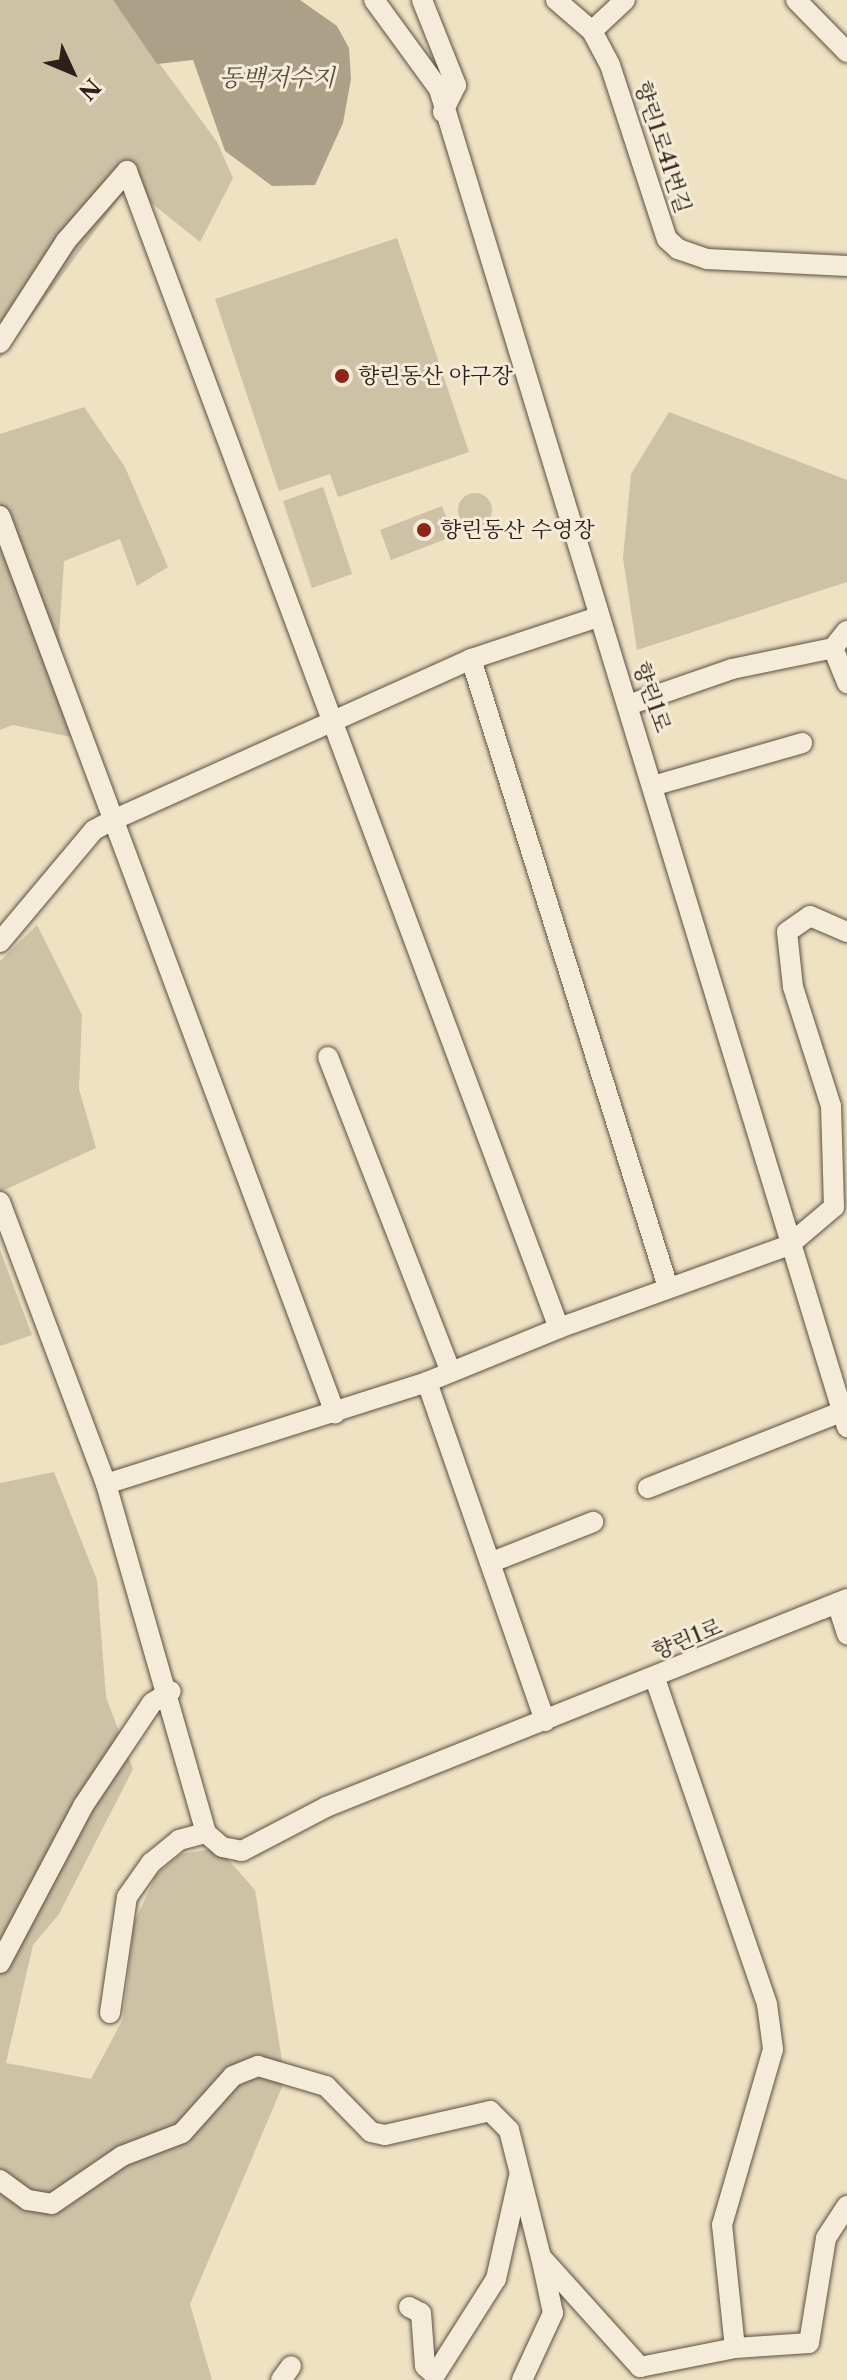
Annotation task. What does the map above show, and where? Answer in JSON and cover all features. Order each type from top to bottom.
[{"type":"street","name":"향린1로","points":[[374,0],[439,89],[443,112],[598,617],[631,704],[656,785],[789,1245],[844,1420]]},
{"type":"street","points":[[422,0],[456,85],[443,112]]},
{"type":"street","name":"향린1로41번길","points":[[556,0],[592,31],[637,135],[667,239],[678,249],[707,259],[847,266]]},
{"type":"street","points":[[592,31],[625,0]]},
{"type":"street","points":[[796,0],[847,52]]},
{"type":"street","points":[[0,343],[66,241],[127,171],[336,722],[559,1328]]},
{"type":"street","points":[[0,516],[335,1413]]},
{"type":"street","points":[[0,942],[94,830],[471,659],[598,617]]},
{"type":"street","points":[[631,704],[732,669],[833,648],[847,631]]},
{"type":"street","points":[[833,648],[847,683]]},
{"type":"street","points":[[471,659],[667,1284]]},
{"type":"street","points":[[656,785],[802,743]]},
{"type":"street","points":[[106,1484],[427,1382],[667,1284],[789,1245],[840,1209],[831,1106],[793,987],[787,932],[810,916],[847,932]]},
{"type":"street","points":[[328,1057],[451,1372]]},
{"type":"street","points":[[0,1202],[106,1484],[171,1691],[206,1833],[170,1848],[127,1897],[110,2013]]},
{"type":"street","points":[[427,1382],[545,1721]]},
{"type":"street","points":[[648,1488],[844,1420]]},
{"type":"street","points":[[492,1562],[593,1522]]},
{"type":"street","name":"향린1로","points":[[206,1833],[242,1851],[326,1807],[842,1601]]},
{"type":"street","points":[[842,1601],[847,1634]]},
{"type":"street","points":[[655,1678],[767,2004],[773,2049],[722,2225],[735,2348]]},
{"type":"street","points":[[0,1963],[83,1806],[152,1703],[171,1691]]},
{"type":"street","points":[[0,2180],[28,2200],[52,2204],[122,2156],[182,2133],[233,2076],[258,2066],[326,2086],[371,2132],[385,2135],[490,2111],[509,2130],[520,2161],[553,2313],[522,2380]]},
{"type":"street","points":[[409,2307],[421,2313],[425,2366],[435,2375],[496,2279],[513,2225],[520,2161]]},
{"type":"street","points":[[541,2257],[640,2367],[735,2348],[809,2343],[826,2238],[847,2206]]},
{"type":"shaded area","points":[[0,0],[113,0],[217,142],[233,178],[200,242],[129,185],[0,359]]},
{"type":"shaded area","name":"향린동산 야구장","points":[[397,238],[469,452],[338,497],[330,474],[279,491],[215,299]]},
{"type":"shaded area","points":[[84,407],[125,467],[168,567],[137,586],[120,539],[64,561],[59,636],[81,739],[13,725],[0,730],[0,434]]},
{"type":"shaded area","points":[[669,412],[847,480],[847,582],[637,650],[623,558],[631,474]]},
{"type":"shaded area","points":[[323,487],[352,574],[312,588],[283,501]]},
{"type":"shaded area","points":[[475,493],[487,498],[492,510],[487,522],[475,527],[463,522],[458,510],[463,498]]},
{"type":"shaded area","points":[[442,506],[454,536],[391,560],[380,530]]},
{"type":"shaded area","points":[[37,925],[82,1015],[79,1089],[96,1148],[0,1192],[0,961]]},
{"type":"shaded area","points":[[0,1250],[32,1335],[0,1346]]},
{"type":"shaded area","points":[[54,1472],[97,1580],[106,1697],[133,1769],[59,1914],[33,1945],[6,2063],[91,2079],[123,2019],[134,1923],[156,1875],[181,1854],[218,1848],[255,1890],[285,2080],[190,2304],[212,2380],[0,2380],[0,1483]]},
{"type":"water","name":"동백저수지","points":[[113,0],[300,0],[337,26],[349,48],[351,79],[343,123],[315,185],[272,186],[225,151],[193,60],[157,64]]},
{"type":"place","name":"향린동산 야구장","points":[[342,376]]},
{"type":"place","name":"향린동산 수영장","points":[[424,530]]}]
